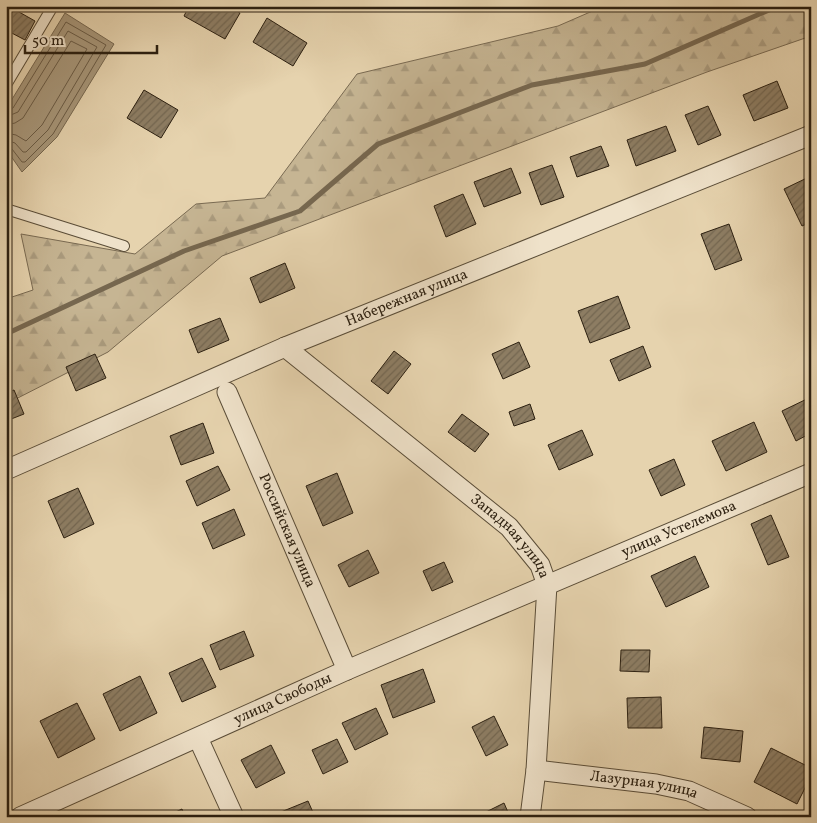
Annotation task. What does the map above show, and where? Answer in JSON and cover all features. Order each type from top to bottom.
[{"type":"street","name":"Набережная улица","points":[[6,470],[285,347],[811,135]]},
{"type":"street","name":"Западная улица","points":[[285,347],[509,527],[540,566],[547,585],[536,770],[530,817]]},
{"type":"street","name":"Российская улица","points":[[227,392],[348,670]]},
{"type":"street","name":"улица Устелемова","points":[[547,585],[811,474]]},
{"type":"street","name":"улица Свободы","points":[[20,817],[348,670],[547,585]]},
{"type":"street","points":[[198,738],[234,817]]},
{"type":"street","name":"Лазурная улица","points":[[536,770],[656,784],[689,790],[747,817]]},
{"type":"lane","points":[[6,85],[53,6]]},
{"type":"lane","points":[[6,209],[124,246]]},
{"type":"green space","points":[[604,6],[811,6],[811,36],[707,72],[222,256],[108,352],[6,404],[6,299],[33,290],[21,234],[135,254],[196,204],[265,198],[357,74],[558,26]]},
{"type":"water","points":[[65,13],[114,44],[57,137],[22,172],[6,149],[6,109]]},
{"type":"building","points":[[189,6],[229,6],[240,13],[225,39],[184,16]]},
{"type":"building","points":[[12,8],[35,21],[25,40],[6,30],[6,18]]},
{"type":"building","points":[[267,18],[307,43],[293,66],[253,42]]},
{"type":"building","points":[[777,81],[788,108],[754,121],[743,95]]},
{"type":"building","points":[[144,90],[178,110],[161,138],[127,118]]},
{"type":"building","points":[[708,106],[721,135],[698,145],[685,115]]},
{"type":"building","points":[[666,126],[676,151],[636,166],[627,140]]},
{"type":"building","points":[[601,146],[609,166],[577,177],[570,157]]},
{"type":"building","points":[[552,165],[564,197],[541,205],[529,173]]},
{"type":"building","points":[[511,168],[521,193],[484,207],[474,182]]},
{"type":"building","points":[[811,176],[811,222],[802,226],[784,189]]},
{"type":"building","points":[[463,194],[476,224],[446,237],[434,206]]},
{"type":"building","points":[[729,224],[742,260],[715,270],[701,234]]},
{"type":"building","points":[[285,263],[295,288],[260,303],[250,278]]},
{"type":"building","points":[[618,296],[630,328],[590,343],[578,311]]},
{"type":"building","points":[[220,318],[229,340],[198,353],[189,330]]},
{"type":"building","points":[[519,342],[530,367],[503,379],[492,354]]},
{"type":"building","points":[[643,346],[651,367],[619,381],[610,360]]},
{"type":"building","points":[[394,351],[411,364],[388,394],[371,381]]},
{"type":"building","points":[[95,354],[106,378],[76,391],[66,367]]},
{"type":"building","points":[[14,390],[24,414],[6,421],[6,393]]},
{"type":"building","points":[[811,397],[811,433],[796,441],[782,411]]},
{"type":"building","points":[[530,404],[535,419],[514,426],[509,412]]},
{"type":"building","points":[[462,414],[489,434],[475,452],[448,432]]},
{"type":"building","points":[[754,422],[767,452],[726,471],[712,441]]},
{"type":"building","points":[[203,423],[214,453],[181,465],[170,436]]},
{"type":"building","points":[[582,430],[593,455],[559,470],[548,445]]},
{"type":"building","points":[[674,459],[685,485],[661,496],[649,470]]},
{"type":"building","points":[[218,466],[230,490],[197,506],[186,481]]},
{"type":"building","points":[[337,473],[353,513],[323,526],[306,486]]},
{"type":"building","points":[[78,488],[94,524],[64,538],[48,501]]},
{"type":"building","points":[[234,509],[245,535],[213,549],[202,523]]},
{"type":"building","points":[[771,515],[789,557],[768,565],[751,524]]},
{"type":"building","points":[[368,550],[379,573],[349,587],[338,565]]},
{"type":"building","points":[[695,556],[709,587],[666,607],[651,576]]},
{"type":"building","points":[[444,562],[453,582],[432,591],[423,571]]},
{"type":"building","points":[[244,631],[254,656],[220,670],[210,645]]},
{"type":"building","points":[[621,650],[650,650],[649,672],[620,671]]},
{"type":"building","points":[[202,658],[216,687],[182,702],[169,673]]},
{"type":"building","points":[[423,669],[435,702],[393,718],[381,685]]},
{"type":"building","points":[[140,676],[157,713],[120,731],[103,694]]},
{"type":"building","points":[[661,697],[662,728],[628,728],[627,698]]},
{"type":"building","points":[[77,703],[95,739],[58,758],[40,721]]},
{"type":"building","points":[[376,708],[388,734],[355,750],[342,723]]},
{"type":"building","points":[[494,716],[508,745],[486,756],[472,727]]},
{"type":"building","points":[[704,727],[743,731],[740,762],[701,758]]},
{"type":"building","points":[[337,739],[348,762],[323,774],[312,750]]},
{"type":"building","points":[[271,745],[285,773],[256,788],[241,760]]},
{"type":"building","points":[[771,748],[811,768],[811,776],[797,804],[754,782]]},
{"type":"building","points":[[308,801],[315,817],[277,817],[276,814]]},
{"type":"building","points":[[504,803],[510,817],[476,817]]},
{"type":"building","points":[[182,809],[185,817],[165,817]]},
{"type":"waterway","points":[[6,334],[184,251],[300,211],[378,144],[532,85],[645,64],[778,6]]}]
